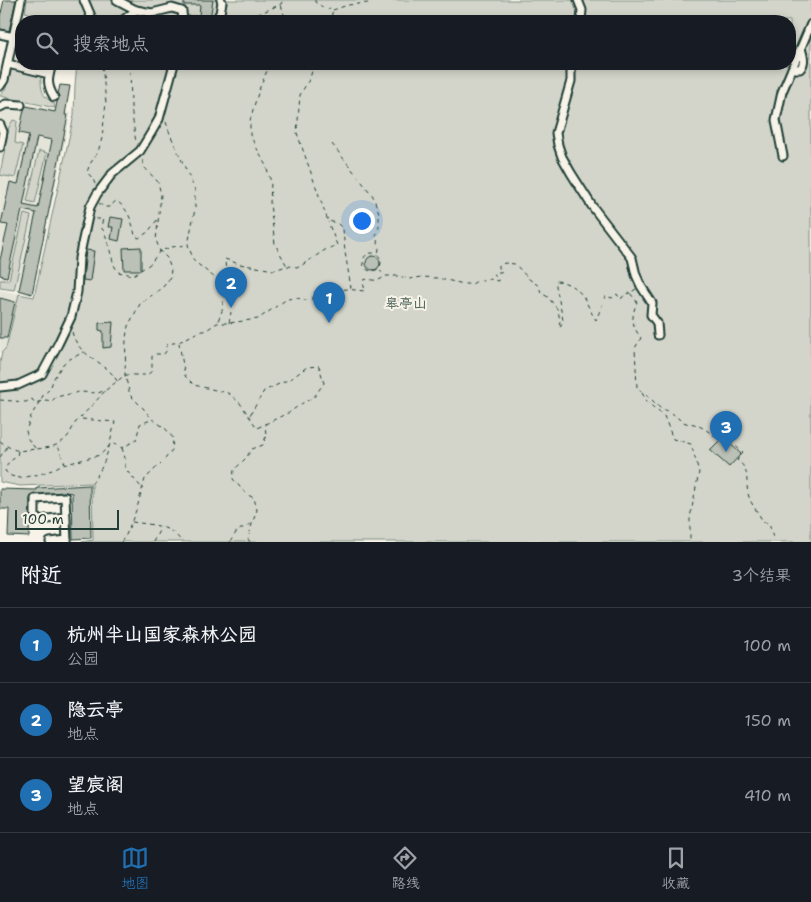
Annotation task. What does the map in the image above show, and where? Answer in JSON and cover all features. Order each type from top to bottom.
[{"type":"street","points":[[18,15],[21,0]]},
{"type":"street","points":[[84,0],[90,15]]},
{"type":"street","points":[[117,0],[136,10],[152,13],[172,8],[182,11],[182,15]]},
{"type":"street","points":[[219,15],[221,0]]},
{"type":"street","points":[[578,0],[582,10],[582,15]]},
{"type":"street","points":[[130,15],[136,10]]},
{"type":"street","points":[[796,60],[811,24]]},
{"type":"street","points":[[0,86],[4,80],[15,32]]},
{"type":"street","points":[[0,34],[14,37]]},
{"type":"street","points":[[8,64],[15,66]]},
{"type":"street","points":[[33,70],[50,74]]},
{"type":"street","points":[[51,70],[48,77],[49,89],[54,97]]},
{"type":"street","points":[[0,387],[18,386],[42,374],[71,317],[77,292],[79,258],[90,207],[112,174],[140,152],[159,119],[172,70]]},
{"type":"street","points":[[570,70],[571,82],[556,133],[558,145],[571,174],[592,206],[632,258],[636,275],[652,303],[651,315],[657,323],[658,336]]},
{"type":"street","points":[[783,156],[776,120],[782,92],[792,70]]},
{"type":"street","points":[[0,107],[6,104],[21,106]]},
{"type":"street","points":[[0,125],[3,132],[0,147]]},
{"type":"street","points":[[50,542],[67,541],[66,517],[65,497],[35,499],[35,516],[38,520],[66,517]]},
{"type":"path","points":[[256,15],[280,4],[284,0]]},
{"type":"path","points":[[315,0],[324,8],[333,10],[348,5],[368,3],[373,0]]},
{"type":"path","points":[[280,4],[284,15]]},
{"type":"path","points":[[332,15],[333,10]]},
{"type":"path","points":[[103,70],[106,103],[102,138],[98,152],[87,172],[93,178],[100,203],[104,207],[116,201],[122,204],[128,213],[135,236],[139,238],[148,232],[158,219]]},
{"type":"path","points":[[121,542],[131,522],[145,479],[172,450],[173,438],[165,428],[152,420],[130,395],[125,375],[128,326],[140,304],[163,287],[170,278],[171,269],[167,258],[160,251],[156,240],[161,195],[158,182],[144,167],[136,144],[131,107],[130,70]]},
{"type":"path","points":[[267,70],[254,106],[250,121],[250,135],[266,166],[271,182],[270,204],[275,244],[287,266]]},
{"type":"path","points":[[220,282],[226,274],[225,259],[239,264],[274,270],[287,266],[300,267],[325,250],[337,245],[297,133],[300,95],[312,70]]},
{"type":"path","points":[[162,109],[170,134],[195,190],[195,209],[188,245],[194,261],[220,282],[224,295],[222,311],[217,324]]},
{"type":"path","points":[[332,144],[373,196],[379,213],[379,227],[376,236],[381,263],[378,269],[374,271],[366,269],[363,263],[366,255],[372,253],[378,255]]},
{"type":"path","points":[[88,220],[103,219],[102,227],[118,272],[133,275],[150,264],[160,251],[188,245]]},
{"type":"path","points":[[328,222],[336,223],[342,229],[351,289]]},
{"type":"path","points":[[0,441],[18,451],[46,449],[57,445],[66,438],[76,423],[106,390],[125,375],[147,375],[152,371],[152,356],[164,354],[168,344],[179,342],[206,331],[217,324],[258,319],[287,299],[311,300],[314,292],[321,289],[329,293],[351,289],[364,291],[364,280],[373,281],[382,279],[385,276],[399,276],[409,279],[422,277],[437,278],[464,284],[472,284],[489,279],[498,281],[494,275],[502,270],[499,268],[499,265],[505,263],[515,264],[529,279],[539,286],[541,292],[548,297],[558,310],[560,321],[558,326],[560,328],[563,320],[556,282],[562,281],[572,286],[583,296],[596,320],[606,296],[612,298],[617,294],[622,298],[625,294],[641,286]]},
{"type":"path","points":[[378,269],[385,276]]},
{"type":"path","points":[[630,293],[637,302],[633,314],[633,323],[641,338],[635,348],[637,388],[648,403],[664,416],[674,439],[691,444],[699,472],[690,518],[690,542]]},
{"type":"path","points":[[229,323],[231,312]]},
{"type":"path","points":[[69,322],[73,336],[80,348],[103,365],[114,375],[118,382]]},
{"type":"path","points":[[179,342],[185,376],[194,386],[228,393],[250,415],[257,428],[290,412],[314,397],[324,383],[319,366],[307,367],[292,378],[264,391],[250,415]]},
{"type":"path","points":[[36,450],[28,439],[26,431],[31,416],[44,394],[50,389],[62,364],[84,352]]},
{"type":"path","points":[[0,400],[26,402],[32,398],[35,403],[52,401],[56,397],[79,392],[98,393],[106,390]]},
{"type":"path","points":[[641,392],[662,410],[667,410],[686,423],[692,423],[718,439],[722,434],[743,453],[737,460],[745,468],[748,475],[746,482],[748,495],[763,522],[769,522],[774,542]]},
{"type":"path","points":[[80,419],[115,422],[106,458],[100,472],[92,483]]},
{"type":"path","points":[[122,448],[136,440],[140,424],[152,420]]},
{"type":"path","points":[[250,542],[248,539],[258,510],[254,498],[246,494],[232,479],[234,470],[252,449],[263,445],[266,436],[265,423]]},
{"type":"path","points":[[18,451],[17,456],[8,463],[5,471],[11,476],[20,478],[40,474],[65,464],[100,455],[112,443],[122,448],[127,471],[143,489]]},
{"type":"path","points":[[57,445],[65,464]]},
{"type":"path","points":[[0,457],[7,446]]},
{"type":"path","points":[[131,522],[161,526],[176,534],[182,542]]},
{"type":"path","points":[[230,542],[237,531],[252,524]]},
{"type":"path","points":[[153,542],[161,526]]},
{"type":"shaded area","points":[[0,98],[71,113],[32,295],[0,287]]},
{"type":"shaded area","points":[[0,290],[19,294],[6,348],[0,353]]},
{"type":"green space","name":"皋亭山","points":[[27,0],[811,0],[811,542],[81,542],[93,540],[92,483],[20,486],[0,482],[0,362],[2,352],[6,348],[19,294],[34,297],[74,115],[76,70],[796,70],[796,15],[37,15],[25,12]]},
{"type":"green space","points":[[11,68],[41,75],[44,95],[54,103],[55,108],[0,96],[6,88]]},
{"type":"green space","points":[[13,120],[17,121],[15,143],[23,145],[15,178],[0,175],[9,127]]},
{"type":"green space","points":[[39,151],[47,153],[35,203],[27,201]]},
{"type":"green space","points":[[24,214],[31,216],[14,290],[0,288],[0,280],[9,280]]},
{"type":"building","points":[[4,0],[16,0],[9,31],[0,29],[0,17]]},
{"type":"building","points":[[184,0],[213,0],[211,15],[199,15],[200,5],[184,5]]},
{"type":"building","points":[[60,85],[70,86],[65,115],[68,115],[32,294],[19,290],[36,213],[22,210],[7,277],[0,275],[0,260],[8,225],[1,224],[10,182],[18,184],[29,135],[19,133],[24,110],[26,106],[55,112],[59,98]],"holes":[[[37,137],[52,140],[38,208],[23,205]]]},
{"type":"building","points":[[110,217],[123,219],[119,241],[111,239],[113,227],[108,227]]},
{"type":"building","points":[[141,247],[141,270],[124,270],[123,248]]},
{"type":"building","points":[[86,250],[94,251],[90,281],[83,280]]},
{"type":"building","points":[[370,256],[376,256],[380,263],[376,270],[370,270],[366,266],[366,260]]},
{"type":"building","points":[[0,298],[15,302],[7,338],[0,338]]},
{"type":"building","points":[[113,322],[111,347],[103,348],[103,331],[99,330],[99,323]]},
{"type":"building","points":[[723,437],[741,454],[729,467],[710,450]]},
{"type":"building","points":[[90,485],[91,538],[73,539],[72,493],[65,492],[32,495],[30,499],[29,537],[8,536],[9,509],[0,509],[0,489],[37,490],[37,488]]},
{"type":"place","name":"隐云亭","points":[[231,308]]},
{"type":"place","name":"杭州半山国家森林公园","points":[[329,323]]},
{"type":"place","name":"望宸阁","points":[[726,452]]}]
